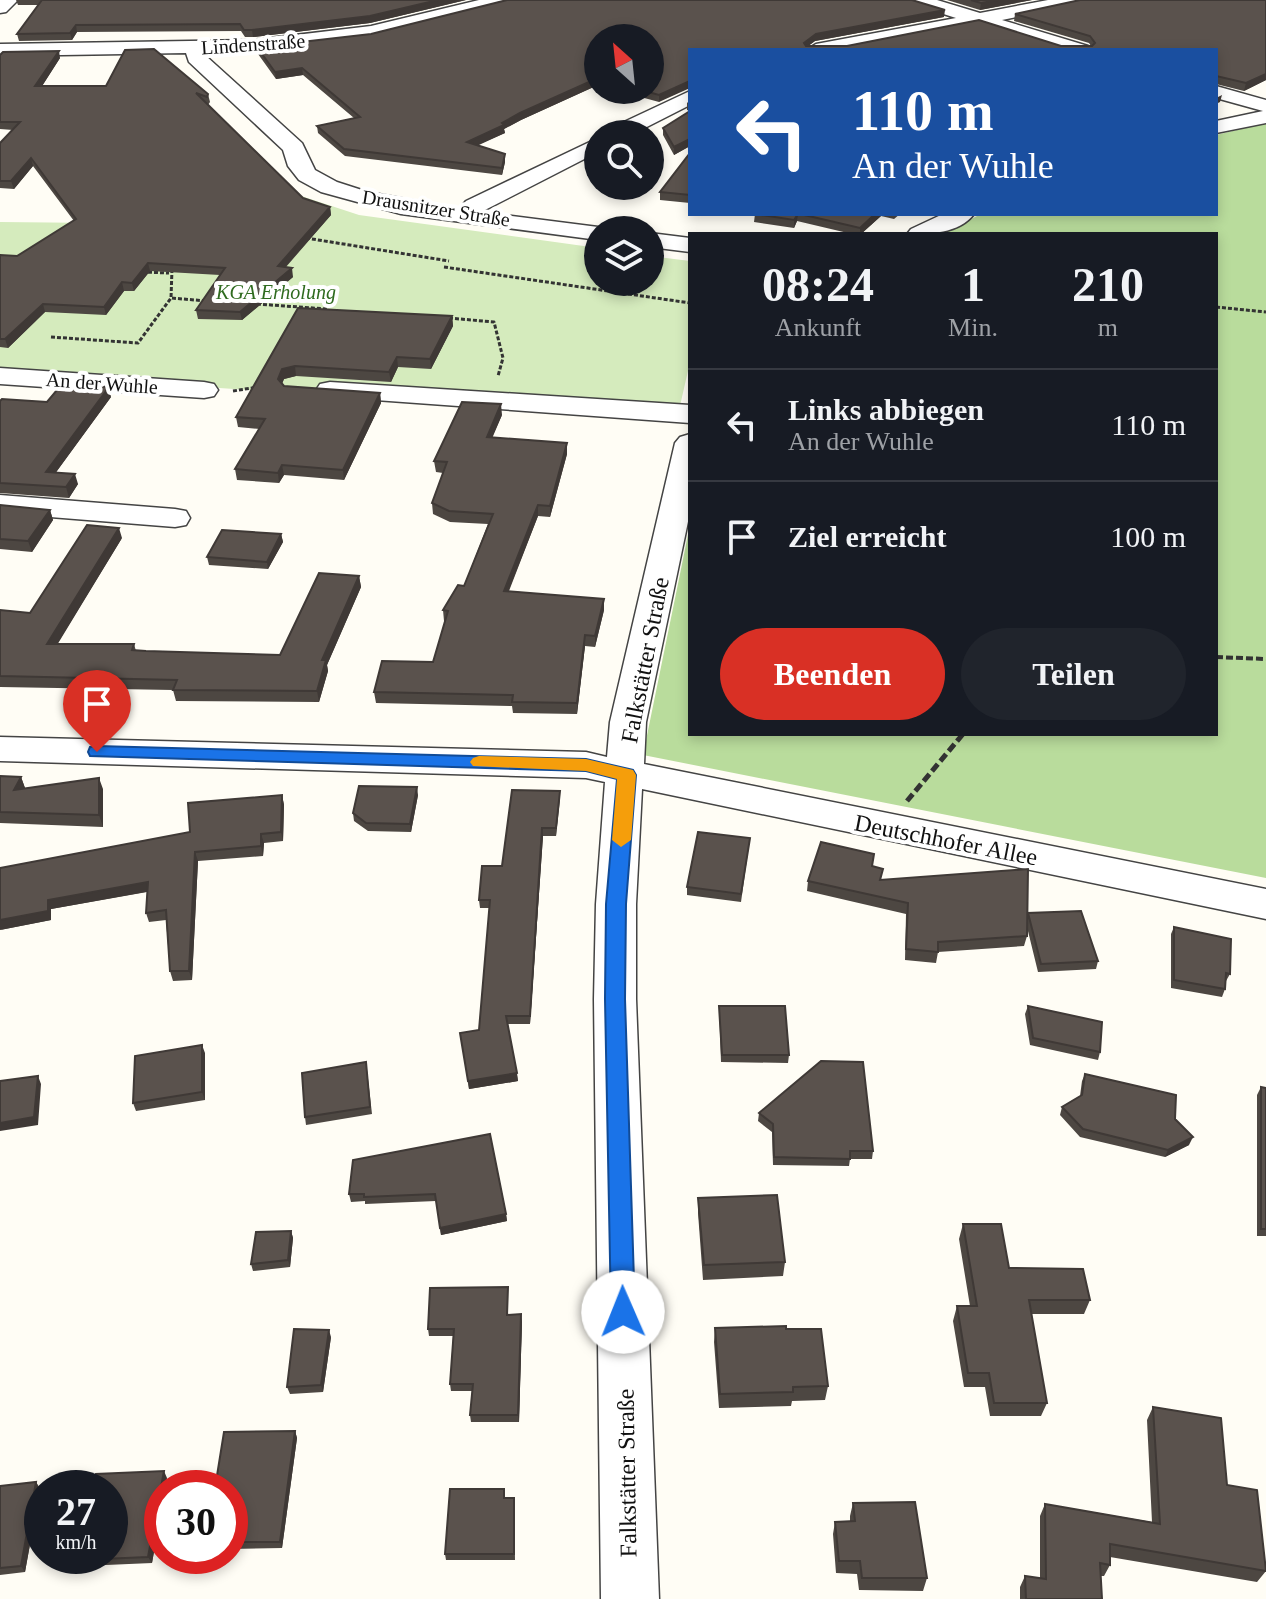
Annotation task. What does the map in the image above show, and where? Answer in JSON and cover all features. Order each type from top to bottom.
[{"type":"street","points":[[0,8],[9,0]]},
{"type":"street","name":"Lindenstraße","points":[[0,50],[253,46],[371,32],[501,0]]},
{"type":"street","points":[[918,0],[1075,48]]},
{"type":"street","points":[[826,48],[1076,0]]},
{"type":"street","name":"Drausnitzer Straße","points":[[196,49],[196,58],[294,148],[298,164],[320,183],[373,200],[584,231]]},
{"type":"street","points":[[1218,93],[1260,111]]},
{"type":"street","points":[[647,120],[686,102]]},
{"type":"street","points":[[1218,126],[1260,111]]},
{"type":"street","points":[[466,215],[474,206],[584,151]]},
{"type":"street","points":[[923,232],[958,216]]},
{"type":"street","points":[[664,242],[688,245]]},
{"type":"street","name":"An der Wuhle","points":[[0,376],[204,390]]},
{"type":"street","points":[[296,387],[688,414]]},
{"type":"street","name":"Falkstätter Straße","points":[[630,1599],[615,999],[616,904],[627,775],[628,722],[688,452]]},
{"type":"street","points":[[0,504],[175,518]]},
{"type":"street","points":[[0,749],[586,765],[627,775]]},
{"type":"street","name":"Deutschhofer Allee","points":[[627,775],[1266,904]]},
{"type":"path","points":[[296,237],[449,261]]},
{"type":"path","points":[[51,337],[138,343],[171,298],[169,273],[178,261]]},
{"type":"path","points":[[444,267],[688,303]]},
{"type":"path","points":[[138,272],[169,273]]},
{"type":"path","points":[[171,298],[219,302]]},
{"type":"path","points":[[251,304],[330,309]]},
{"type":"path","points":[[1218,307],[1266,312]]},
{"type":"path","points":[[438,317],[494,322],[503,358],[496,381]]},
{"type":"path","points":[[204,390],[296,387]]},
{"type":"path","points":[[1218,657],[1266,659]]},
{"type":"path","points":[[885,828],[961,736]]},
{"type":"green space","points":[[1266,123],[1266,878],[643,755],[688,535],[688,736],[1218,736],[1218,232],[946,232],[977,216],[1218,216],[1218,135]]},
{"type":"green space","name":"KGA Erholung","points":[[283,190],[359,215],[584,246],[584,296],[664,296],[664,258],[688,261],[688,371],[677,419],[0,373],[0,222],[99,223]]},
{"type":"building","points":[[42,0],[438,0],[370,16],[252,30],[244,30],[240,24],[76,25],[70,33],[17,34]]},
{"type":"building","points":[[507,0],[912,0],[945,10],[816,34],[804,43],[806,46],[847,46],[979,20],[1061,46],[1092,46],[1095,43],[1090,36],[1015,14],[1080,0],[1266,0],[1266,74],[1246,83],[1218,76],[1218,48],[688,48],[688,82],[664,93],[664,24],[584,24],[584,84],[520,113],[502,123],[504,125],[467,142],[505,154],[502,168],[344,149],[317,126],[360,117],[302,68],[275,72],[257,47],[371,34]]},
{"type":"building","points":[[971,0],[998,0],[981,3]]},
{"type":"building","points":[[154,49],[208,94],[207,97],[196,93],[303,198],[330,207],[278,266],[292,268],[240,312],[196,310],[225,268],[148,263],[132,283],[122,282],[104,307],[43,304],[5,339],[0,339],[0,255],[17,256],[76,219],[31,158],[11,181],[0,181],[0,143],[20,122],[0,122],[0,55],[3,52],[59,51],[35,86],[106,86],[125,50]]},
{"type":"building","points":[[688,112],[688,140],[674,147],[664,127]]},
{"type":"building","points":[[688,156],[688,195],[664,192],[664,187]]},
{"type":"building","points":[[768,216],[797,216],[794,220]]},
{"type":"building","points":[[809,216],[873,216],[860,228]]},
{"type":"building","points":[[298,308],[452,316],[430,359],[397,357],[389,372],[295,366],[282,369],[278,379],[284,386],[380,393],[343,470],[282,465],[278,473],[235,469],[265,419],[236,417]]},
{"type":"building","points":[[62,384],[109,387],[46,472],[75,474],[66,487],[0,483],[0,401],[47,402]]},
{"type":"building","points":[[462,402],[501,404],[487,437],[567,443],[550,506],[538,505],[504,591],[604,599],[595,636],[585,635],[577,703],[512,702],[513,695],[374,692],[382,661],[433,662],[448,611],[443,610],[458,585],[464,586],[493,514],[449,511],[432,503],[447,462],[434,461]]},
{"type":"building","points":[[0,505],[50,510],[28,541],[0,539]]},
{"type":"building","points":[[87,525],[119,528],[47,644],[134,644],[132,650],[280,655],[319,573],[359,576],[322,660],[326,660],[317,691],[173,690],[177,680],[0,676],[0,610],[30,613]]},
{"type":"building","points":[[222,530],[281,534],[267,562],[207,557]]},
{"type":"building","points":[[0,776],[21,777],[14,790],[99,778],[99,815],[0,812]]},
{"type":"building","points":[[359,786],[417,787],[410,824],[366,823],[353,813]]},
{"type":"building","points":[[512,790],[560,791],[556,828],[542,828],[530,1016],[506,1016],[517,1073],[468,1081],[460,1033],[479,1030],[490,900],[479,900],[482,866],[502,866]]},
{"type":"building","points":[[282,795],[281,832],[261,834],[261,846],[195,852],[189,971],[170,971],[166,910],[146,913],[148,882],[48,900],[48,911],[0,920],[0,868],[190,832],[188,803]]},
{"type":"building","points":[[698,832],[750,838],[741,894],[687,887]]},
{"type":"building","points":[[821,842],[874,854],[872,866],[883,869],[880,880],[1028,869],[1027,936],[938,942],[938,952],[906,949],[908,903],[808,881]]},
{"type":"building","points":[[1081,911],[1098,961],[1041,964],[1028,913]]},
{"type":"building","points":[[1174,927],[1231,939],[1230,974],[1226,973],[1225,989],[1174,980]]},
{"type":"building","points":[[719,1006],[785,1006],[789,1055],[722,1055]]},
{"type":"building","points":[[1028,1006],[1102,1022],[1100,1052],[1033,1038]]},
{"type":"building","points":[[202,1045],[202,1092],[133,1103],[135,1056]]},
{"type":"building","points":[[821,1061],[863,1062],[873,1151],[850,1151],[850,1159],[774,1157],[773,1124],[759,1113]]},
{"type":"building","points":[[366,1062],[370,1107],[305,1117],[302,1073]]},
{"type":"building","points":[[1085,1074],[1176,1095],[1175,1119],[1193,1137],[1168,1150],[1083,1129],[1062,1107],[1082,1095]]},
{"type":"building","points":[[38,1076],[34,1117],[0,1123],[0,1081]]},
{"type":"building","points":[[1261,1087],[1266,1088],[1266,1229],[1261,1229]]},
{"type":"building","points":[[490,1134],[506,1214],[440,1228],[435,1194],[364,1197],[364,1194],[349,1194],[353,1160]]},
{"type":"building","points":[[777,1195],[785,1262],[704,1265],[698,1198]]},
{"type":"building","points":[[963,1224],[1001,1224],[1009,1268],[1083,1269],[1090,1300],[1029,1300],[1047,1403],[994,1403],[989,1373],[968,1373],[957,1306],[977,1306]]},
{"type":"building","points":[[291,1231],[288,1260],[251,1264],[256,1232]]},
{"type":"building","points":[[508,1287],[507,1315],[521,1314],[518,1415],[470,1415],[473,1384],[450,1384],[454,1329],[428,1329],[430,1288]]},
{"type":"building","points":[[786,1326],[786,1329],[821,1329],[828,1386],[793,1387],[793,1392],[720,1394],[715,1328]]},
{"type":"building","points":[[294,1329],[329,1330],[321,1385],[287,1387]]},
{"type":"building","points":[[1153,1407],[1221,1418],[1227,1485],[1257,1490],[1266,1571],[1110,1544],[1110,1565],[1100,1563],[1102,1599],[1026,1599],[1025,1576],[1046,1579],[1045,1504],[1160,1524]]},
{"type":"building","points":[[295,1431],[280,1542],[248,1542],[248,1470],[218,1470],[224,1432]]},
{"type":"building","points":[[144,1472],[144,1557],[128,1558],[128,1473]]},
{"type":"building","points":[[24,1483],[21,1566],[0,1568],[0,1486]]},
{"type":"building","points":[[450,1489],[504,1489],[504,1498],[514,1498],[514,1554],[445,1554]]},
{"type":"building","points":[[915,1502],[927,1578],[862,1578],[860,1561],[839,1561],[835,1522],[855,1521],[853,1503]]},
{"type":"slow traffic","points":[[479,762],[586,765],[627,775],[621,840]]},
{"type":"route","points":[[97,752],[586,765],[627,775],[616,904],[615,999],[623,1312]]}]
